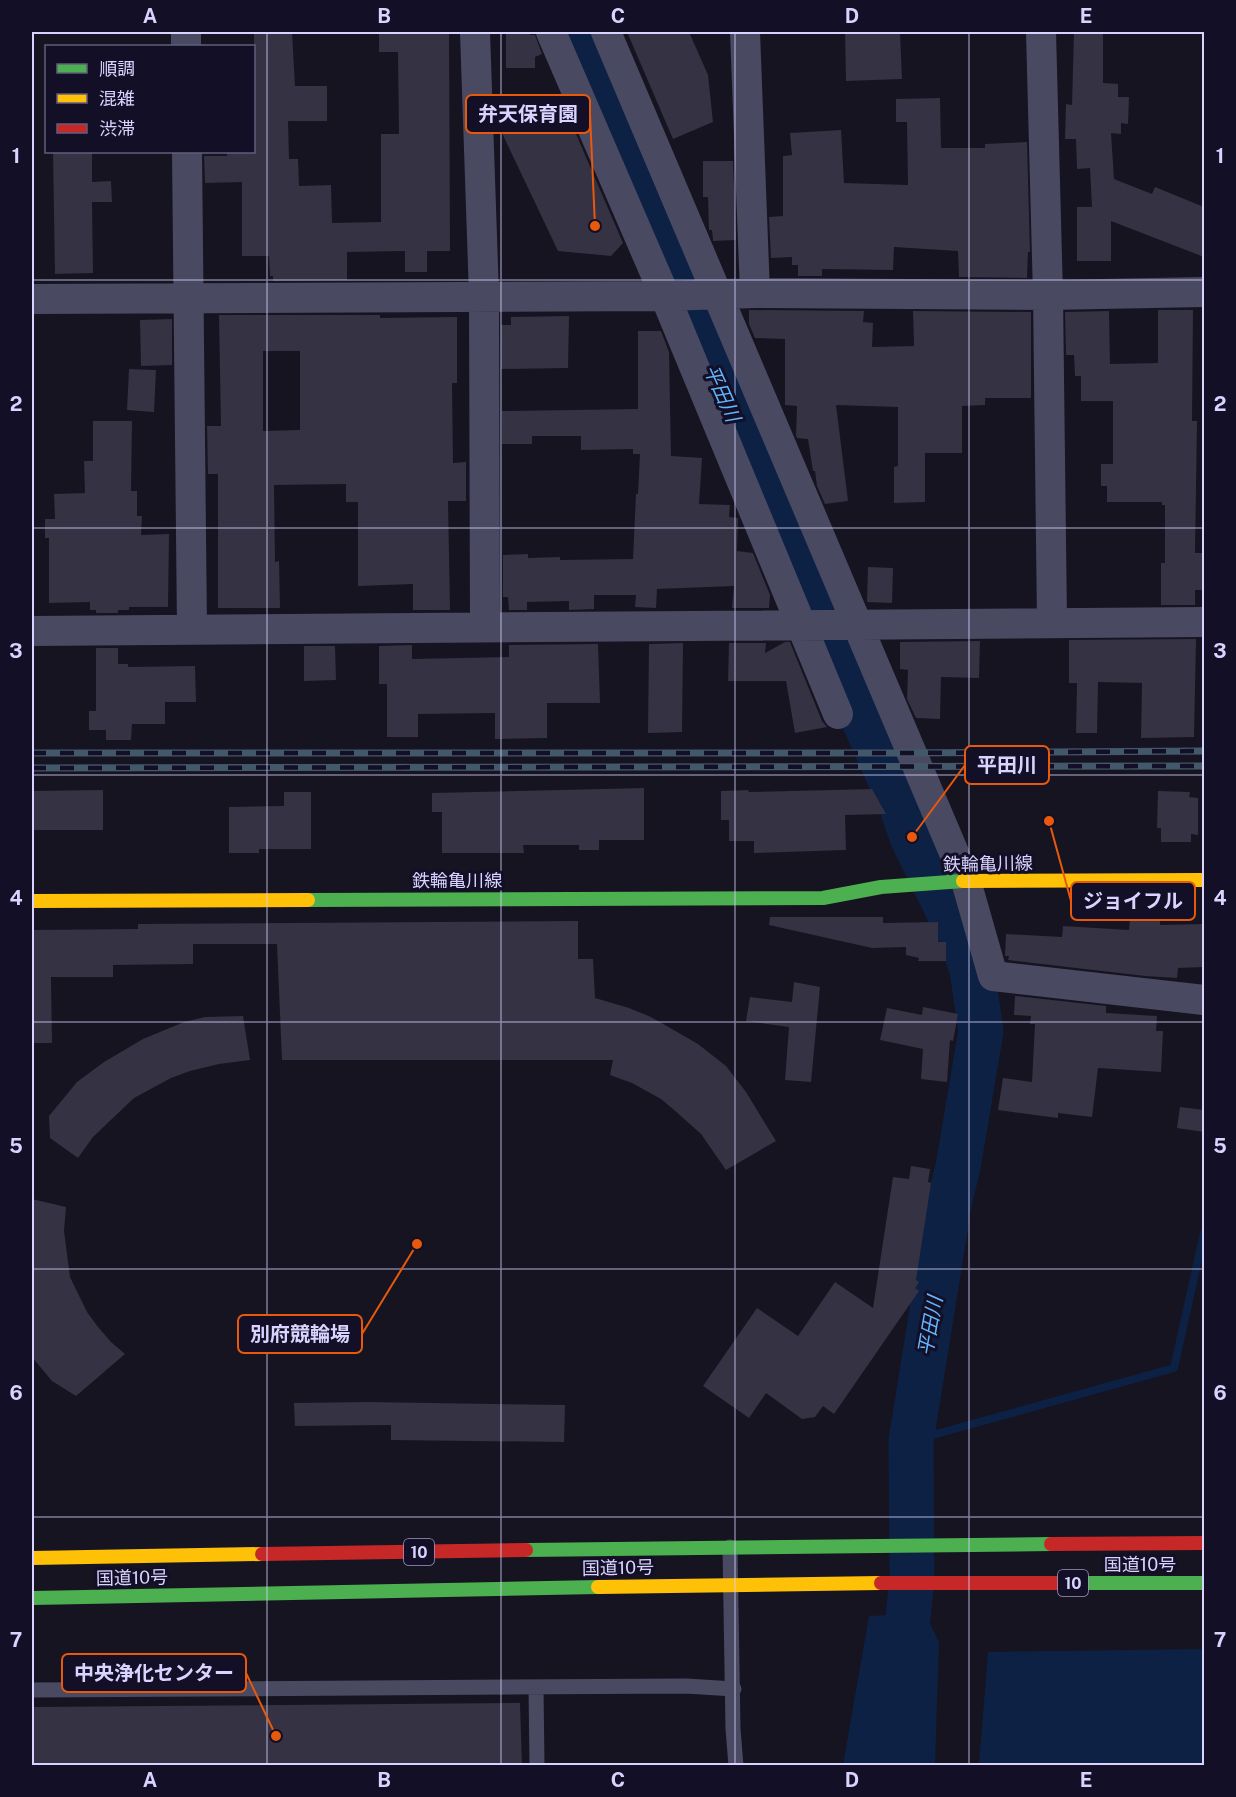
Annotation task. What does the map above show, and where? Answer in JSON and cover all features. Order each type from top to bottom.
[{"type":"main road","name":"鉄輪亀川線","points":[[836,880],[881,886]]},
{"type":"main road","name":"鉄輪亀川線","points":[[32,901],[823,898],[881,886],[916,884],[1204,880]]},
{"type":"main road","name":"国道10号","points":[[32,1558],[947,1544],[1204,1543]]},
{"type":"main road","name":"国道10号","points":[[32,1598],[797,1583],[1204,1583]]},
{"type":"street","points":[[475,32],[484,295],[485,626]]},
{"type":"street","points":[[551,32],[665,296],[838,714]]},
{"type":"street","points":[[606,32],[857,624],[962,882],[993,976],[1204,1000]]},
{"type":"street","points":[[746,32],[755,293]]},
{"type":"street","points":[[1041,32],[1048,295],[1052,622]]},
{"type":"street","points":[[187,153],[192,629]]},
{"type":"street","points":[[32,299],[484,295],[665,296],[755,293],[1048,295],[1204,292]]},
{"type":"street","points":[[32,631],[1204,622]]},
{"type":"lane","points":[[730,1547],[733,1729],[736,1766]]},
{"type":"lane","points":[[32,1690],[686,1686],[734,1689]]},
{"type":"lane","points":[[536,1687],[537,1766]]},
{"type":"water","points":[[925,1613],[939,1642],[935,1765],[843,1765],[869,1616]]},
{"type":"water","points":[[1204,1649],[1204,1765],[979,1765],[988,1652]]},
{"type":"building","points":[[254,32],[292,32],[295,86],[327,86],[327,121],[288,121],[289,159],[298,159],[299,186],[331,185],[332,223],[381,222],[381,134],[399,134],[398,52],[379,52],[379,32],[449,32],[450,251],[427,251],[427,272],[405,272],[405,251],[347,252],[347,280],[273,281],[273,276],[270,276],[269,256],[242,256],[242,182],[205,183],[204,156],[255,153]]},
{"type":"building","points":[[506,32],[530,32],[530,35],[535,35],[542,54],[535,57],[535,68],[506,68]]},
{"type":"building","points":[[627,32],[689,32],[708,75],[713,122],[673,139]]},
{"type":"building","points":[[845,32],[900,32],[902,79],[846,81]]},
{"type":"building","points":[[1074,32],[1103,32],[1103,83],[1118,84],[1118,97],[1129,97],[1128,124],[1121,123],[1121,134],[1111,133],[1114,179],[1152,194],[1155,187],[1204,207],[1204,257],[1111,221],[1111,261],[1077,261],[1077,207],[1092,207],[1090,168],[1077,169],[1076,139],[1065,139],[1066,104],[1072,105]]},
{"type":"building","points":[[551,94],[565,122],[570,120],[623,243],[611,256],[558,251],[500,129],[515,121],[511,113]]},
{"type":"building","points":[[940,98],[941,148],[985,148],[985,144],[1027,142],[1030,252],[1028,252],[1027,278],[959,277],[958,251],[894,247],[893,270],[822,269],[822,276],[798,276],[798,265],[792,265],[792,257],[771,258],[769,217],[783,216],[783,156],[792,155],[790,133],[841,130],[844,183],[908,185],[907,122],[896,122],[896,99]]},
{"type":"building","points":[[53,153],[92,153],[92,182],[111,181],[112,202],[92,202],[93,273],[55,274]]},
{"type":"building","points":[[703,161],[733,161],[736,240],[713,241],[712,230],[709,230],[708,197],[703,197]]},
{"type":"building","points":[[749,310],[864,311],[863,322],[873,323],[872,347],[914,346],[913,311],[1031,312],[1031,398],[985,398],[985,405],[962,406],[962,453],[925,453],[925,502],[894,503],[894,467],[898,466],[898,407],[836,405],[848,501],[825,504],[817,486],[815,471],[813,471],[808,439],[797,438],[796,435],[797,406],[785,405],[785,339],[755,338],[749,324]]},
{"type":"building","points":[[1158,310],[1193,310],[1192,421],[1197,421],[1195,553],[1204,553],[1204,590],[1195,590],[1195,605],[1161,605],[1161,563],[1165,563],[1165,505],[1162,505],[1162,502],[1107,502],[1107,486],[1101,486],[1101,464],[1113,464],[1113,401],[1081,401],[1081,376],[1075,376],[1074,355],[1066,355],[1065,312],[1109,311],[1110,364],[1158,363]]},
{"type":"building","points":[[219,315],[457,317],[457,383],[452,383],[453,463],[466,462],[466,501],[448,501],[450,610],[413,610],[413,584],[358,586],[358,502],[346,502],[346,484],[274,485],[275,562],[279,561],[280,608],[218,608],[218,474],[208,474],[207,426],[221,426]],"holes":[[[263,351],[300,351],[300,430],[263,431]]]},
{"type":"building","points":[[569,316],[568,368],[501,369],[501,325],[511,325],[511,317]]},
{"type":"building","points":[[172,319],[172,365],[141,366],[140,320]]},
{"type":"building","points":[[638,331],[661,331],[669,352],[671,456],[702,458],[699,504],[730,505],[729,517],[738,518],[737,551],[753,553],[770,595],[769,608],[732,608],[734,586],[657,589],[656,608],[635,607],[636,595],[594,595],[594,609],[569,610],[569,601],[527,602],[527,610],[509,610],[508,597],[503,597],[503,555],[528,554],[528,558],[560,557],[560,560],[633,559],[640,454],[633,454],[633,449],[581,450],[581,436],[532,436],[532,444],[502,444],[502,411],[638,409]]},
{"type":"building","points":[[129,369],[156,370],[154,412],[127,410]]},
{"type":"building","points":[[93,421],[132,421],[131,491],[137,491],[137,516],[142,516],[141,535],[169,534],[168,607],[129,607],[129,610],[118,610],[118,613],[96,613],[96,610],[90,610],[90,602],[49,603],[49,538],[45,538],[45,519],[55,519],[54,494],[85,493],[84,461],[93,461]]},
{"type":"building","points":[[868,567],[893,568],[892,603],[867,602]]},
{"type":"building","points":[[1196,639],[1194,737],[1141,738],[1142,683],[1098,682],[1097,733],[1076,733],[1077,683],[1069,683],[1069,640]]},
{"type":"building","points":[[980,641],[979,678],[941,677],[940,719],[916,718],[907,699],[908,670],[900,669],[900,642]]},
{"type":"building","points":[[785,642],[790,642],[822,721],[827,727],[795,733],[786,681],[728,681],[729,643],[766,643],[765,653]]},
{"type":"building","points":[[683,643],[682,732],[648,733],[649,644]]},
{"type":"building","points":[[598,644],[600,703],[547,703],[547,738],[495,739],[495,713],[418,714],[418,737],[387,737],[387,684],[379,684],[379,646],[412,645],[412,659],[509,657],[509,645]]},
{"type":"building","points":[[304,646],[335,646],[336,680],[304,681]]},
{"type":"building","points":[[96,648],[118,648],[118,664],[128,664],[128,667],[195,666],[196,702],[165,702],[165,724],[132,724],[131,740],[106,740],[106,730],[89,730],[89,711],[96,711]]},
{"type":"building","points":[[644,788],[644,840],[599,840],[599,850],[579,850],[579,845],[523,845],[524,853],[442,853],[442,812],[432,812],[432,793]]},
{"type":"building","points":[[872,789],[886,814],[845,815],[846,850],[754,853],[754,841],[729,841],[729,820],[721,820],[721,791]]},
{"type":"building","points":[[103,790],[103,830],[32,830],[32,791]]},
{"type":"building","points":[[1158,791],[1190,792],[1189,797],[1198,798],[1198,835],[1191,834],[1191,842],[1161,842],[1161,828],[1157,828]]},
{"type":"building","points":[[284,792],[311,792],[311,849],[259,849],[259,853],[229,853],[229,807],[284,806]]},
{"type":"building","points":[[770,917],[883,917],[883,923],[938,922],[938,942],[946,942],[946,961],[918,961],[919,958],[906,955],[906,947],[872,948],[769,925]]},
{"type":"building","points":[[1130,919],[1160,921],[1160,925],[1203,924],[1204,967],[1178,968],[1177,978],[1008,960],[1009,956],[1005,956],[1006,934],[1062,937],[1063,926],[1129,930]]},
{"type":"building","points":[[578,921],[578,959],[593,959],[595,998],[651,1017],[698,1044],[726,1066],[746,1092],[776,1141],[726,1170],[701,1134],[661,1099],[632,1083],[610,1075],[613,1060],[282,1060],[277,944],[193,944],[193,964],[113,965],[113,977],[51,977],[52,1043],[32,1043],[32,930],[138,929],[138,924]]},
{"type":"building","points":[[794,982],[820,987],[811,1082],[785,1080],[789,1027],[746,1021],[750,997],[792,1002]]},
{"type":"building","points":[[1015,996],[1106,1006],[1106,1013],[1157,1016],[1156,1031],[1163,1031],[1161,1072],[1098,1068],[1092,1117],[1058,1113],[1058,1118],[998,1110],[1003,1078],[1032,1082],[1035,1024],[1030,1024],[1031,1016],[1014,1015]]},
{"type":"building","points":[[923,1007],[958,1014],[953,1041],[950,1040],[947,1082],[921,1079],[923,1049],[880,1040],[887,1008],[922,1015]]},
{"type":"building","points":[[243,1016],[250,1060],[190,1071],[171,1078],[134,1098],[93,1137],[78,1158],[50,1138],[49,1116],[77,1082],[104,1062],[143,1039],[184,1022],[205,1017]]},
{"type":"building","points":[[1180,1107],[1204,1110],[1204,1132],[1177,1128]]},
{"type":"building","points":[[911,1166],[930,1169],[928,1182],[931,1183],[916,1280],[919,1282],[915,1288],[919,1291],[834,1414],[823,1406],[815,1417],[802,1419],[766,1393],[749,1418],[703,1386],[757,1308],[798,1336],[835,1282],[873,1308],[893,1177],[909,1179]]},
{"type":"building","points":[[32,1199],[66,1207],[64,1231],[70,1277],[87,1312],[111,1342],[125,1354],[76,1396],[52,1381],[32,1357]]},
{"type":"building","points":[[294,1403],[565,1405],[564,1442],[391,1440],[391,1425],[295,1426]]},
{"type":"building","points":[[520,1703],[522,1766],[32,1766],[32,1707]]},
{"type":"waterway","name":"平田川","points":[[581,32],[657,242],[702,349],[845,668],[853,696],[899,799],[912,837],[961,937],[972,970],[981,1031],[958,1167],[950,1199],[911,1441],[912,1578],[893,1766]]},
{"type":"waterway","points":[[911,1441],[1174,1368],[1204,1233]]},
{"type":"railway","points":[[32,753],[1204,751]]},
{"type":"railway","points":[[32,768],[1204,766]]},
{"type":"traffic: fast","points":[[308,900],[823,898],[881,887],[963,881]]},
{"type":"traffic: fast","points":[[526,1550],[1051,1544]]},
{"type":"traffic: fast","points":[[1064,1583],[1204,1583]]},
{"type":"traffic: fast","points":[[32,1598],[598,1587]]},
{"type":"traffic: slow","points":[[963,881],[1204,880]]},
{"type":"traffic: slow","points":[[32,901],[308,900]]},
{"type":"traffic: slow","points":[[32,1558],[262,1554]]},
{"type":"traffic: slow","points":[[598,1587],[881,1583]]},
{"type":"traffic: jam","points":[[1051,1544],[1204,1543]]},
{"type":"traffic: jam","points":[[262,1554],[526,1550]]},
{"type":"traffic: jam","points":[[881,1583],[1064,1583]]},
{"type":"place","name":"弁天保育園","points":[[595,226]]},
{"type":"place","name":"ジョイフル","points":[[1049,821]]},
{"type":"place","name":"平田川","points":[[912,837]]},
{"type":"place","name":"別府競輪場","points":[[417,1244]]},
{"type":"place","name":"中央浄化センター","points":[[276,1736]]}]
